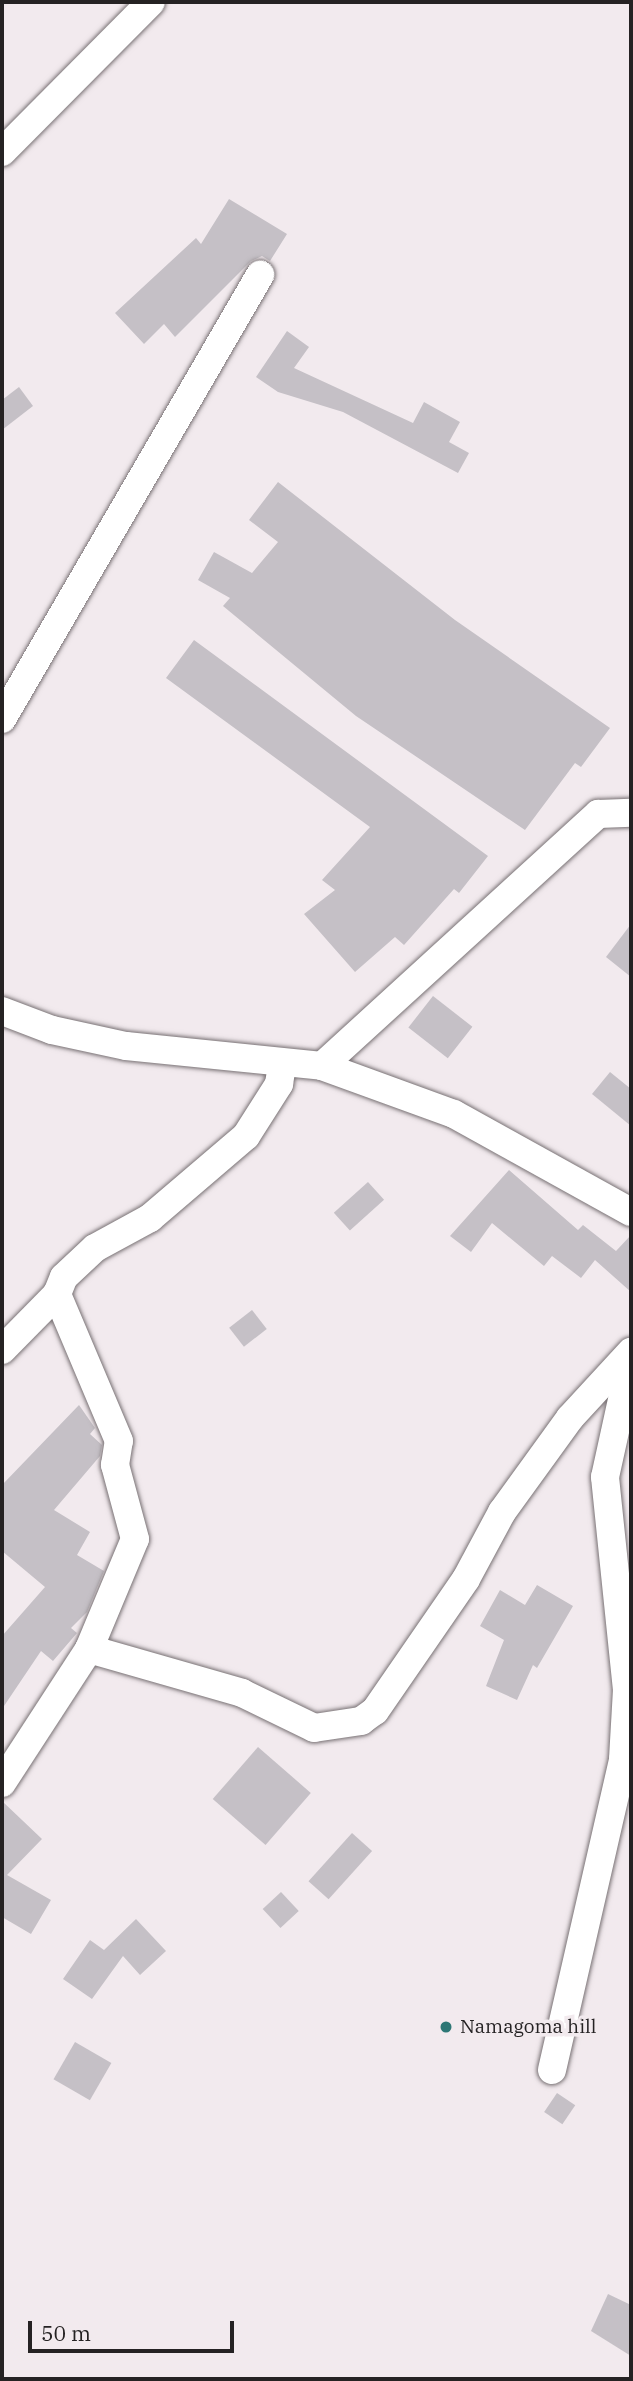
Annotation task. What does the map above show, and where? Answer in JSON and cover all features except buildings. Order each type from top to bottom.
[{"type":"street","points":[[2,152],[150,2]]},
{"type":"street","points":[[2,719],[260,275]]},
{"type":"street","points":[[322,1066],[598,814],[631,813]]},
{"type":"street","points":[[2,1011],[52,1030],[126,1046],[322,1066],[454,1114],[631,1212]]},
{"type":"street","points":[[2,1350],[57,1294],[64,1278],[95,1248],[150,1218],[246,1136],[274,1095],[282,1064]]},
{"type":"street","points":[[2,1783],[11,1753],[89,1649],[135,1539],[115,1465],[119,1441],[57,1294]]},
{"type":"street","points":[[89,1649],[242,1693],[314,1728],[361,1721],[375,1711],[466,1579],[502,1512],[570,1418],[631,1352]]},
{"type":"street","points":[[552,2070],[623,1759],[627,1690],[605,1477],[631,1359]]},
{"type":"place","name":"Namagoma hill","points":[[446,2027]]}]
